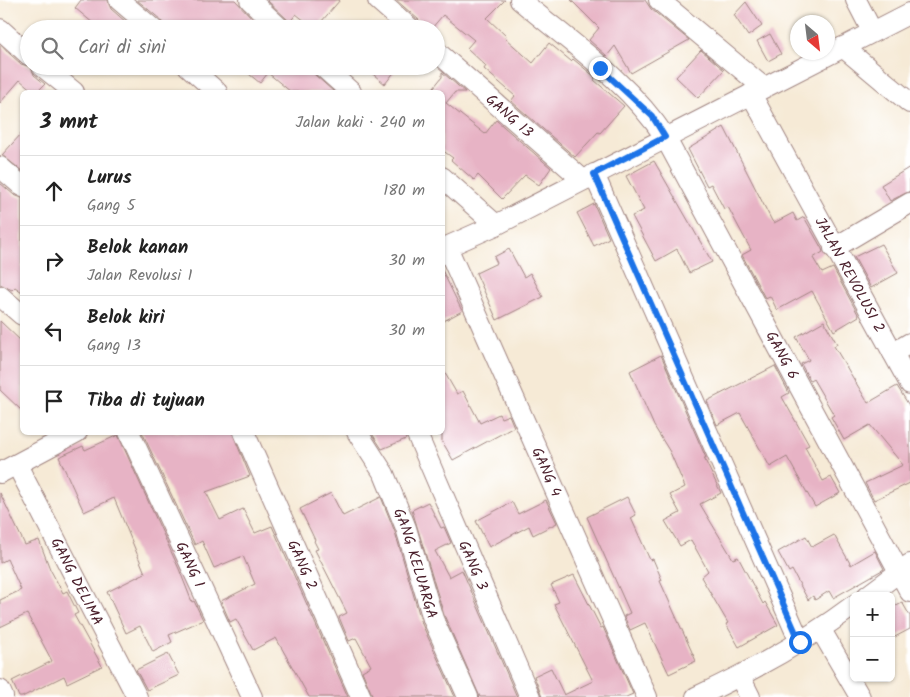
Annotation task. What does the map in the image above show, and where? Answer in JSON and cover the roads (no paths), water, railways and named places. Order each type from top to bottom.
[{"type":"street","points":[[119,0],[142,20]]},
{"type":"street","points":[[250,0],[271,20]]},
{"type":"street","points":[[378,0],[401,20]]},
{"type":"street","points":[[520,0],[627,92],[652,116],[665,137]]},
{"type":"street","points":[[659,0],[757,90]]},
{"type":"street","points":[[856,0],[872,31]]},
{"type":"street","points":[[445,248],[496,226],[910,12]]},
{"type":"street","points":[[0,29],[20,47]]},
{"type":"street","points":[[843,47],[910,103]]},
{"type":"street","name":"GANG 13","points":[[445,58],[588,177]]},
{"type":"street","points":[[53,75],[72,90]]},
{"type":"street","points":[[198,75],[215,90]]},
{"type":"street","points":[[332,75],[349,90]]},
{"type":"street","name":"JALAN REVOLUSI 2","points":[[757,90],[790,165],[834,248],[902,348],[910,384]]},
{"type":"street","name":"GANG 6","points":[[665,137],[904,569],[910,592]]},
{"type":"street","points":[[0,167],[20,184]]},
{"type":"street","points":[[588,177],[800,642]]},
{"type":"street","points":[[445,180],[496,226]]},
{"type":"street","points":[[834,248],[910,203]]},
{"type":"street","name":"GANG 4","points":[[445,250],[647,697]]},
{"type":"street","points":[[0,296],[20,314]]},
{"type":"street","points":[[9,469],[71,435]]},
{"type":"street","name":"GANG 1","points":[[131,435],[252,697]]},
{"type":"street","name":"GANG 2","points":[[245,435],[361,697]]},
{"type":"street","name":"GANG KELUARGA","points":[[359,435],[384,474],[406,528],[433,619],[468,697]]},
{"type":"street","name":"GANG 3","points":[[417,435],[530,697]]},
{"type":"street","name":"GANG DELIMA","points":[[9,469],[137,697]]},
{"type":"street","points":[[872,592],[904,569]]},
{"type":"street","points":[[696,697],[740,677],[821,630],[850,608]]},
{"type":"street","points":[[821,630],[860,697]]},
{"type":"street","points":[[740,677],[750,697]]},
{"type":"street","points":[[0,690],[3,697]]}]
